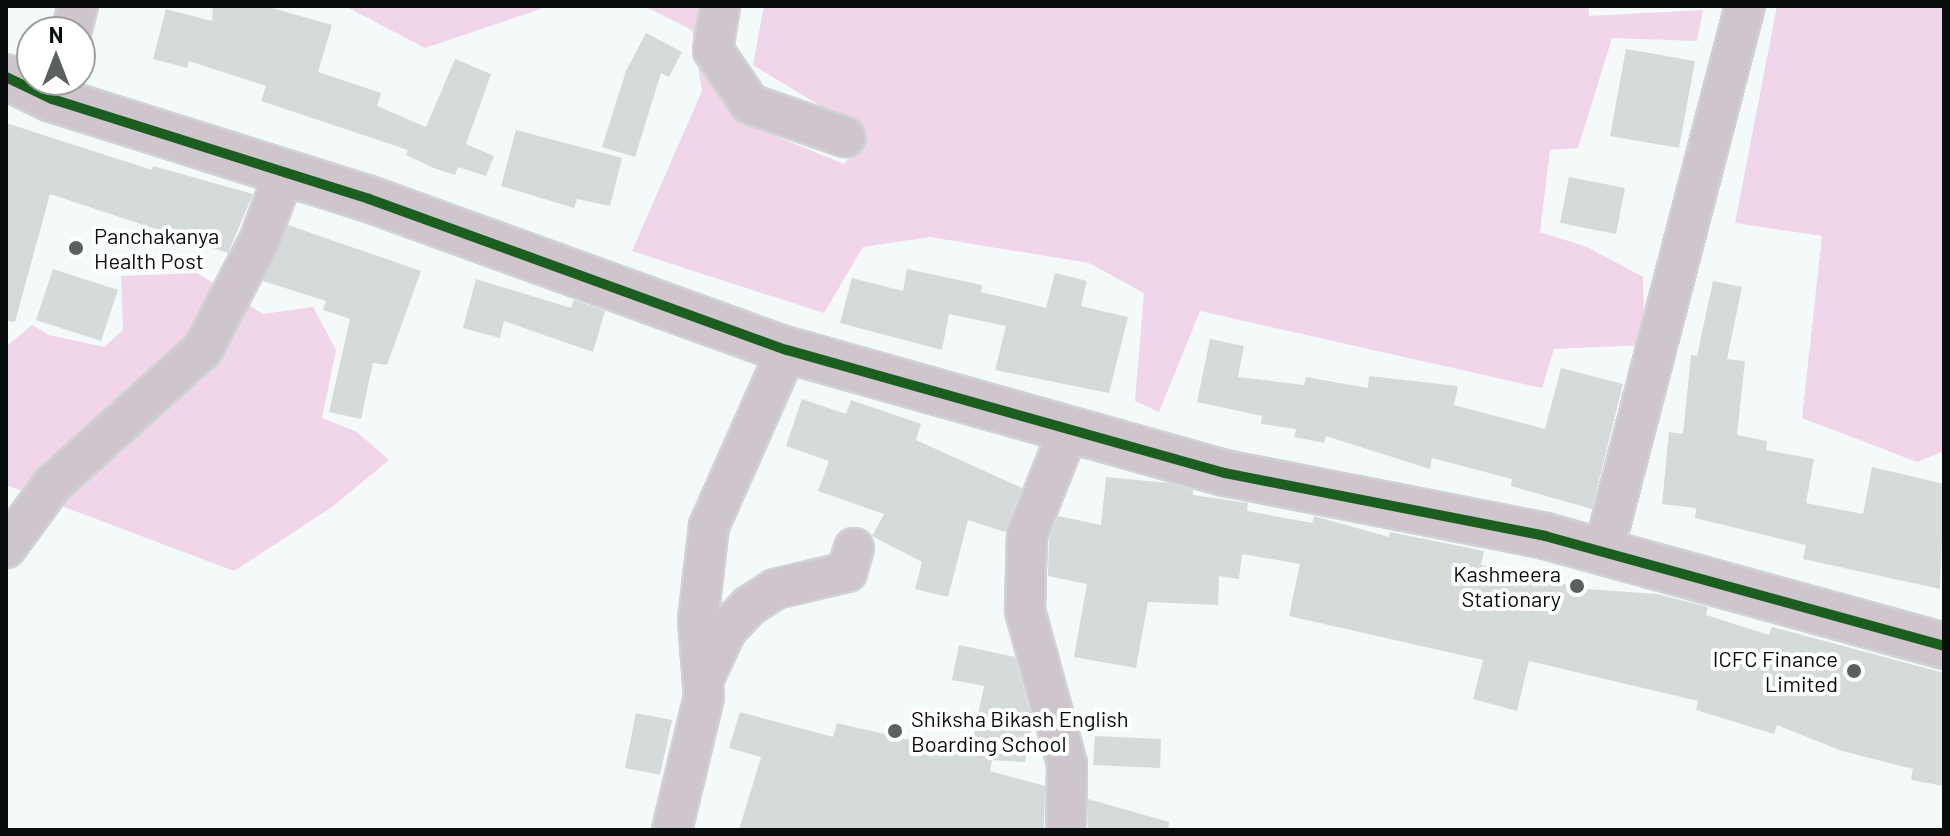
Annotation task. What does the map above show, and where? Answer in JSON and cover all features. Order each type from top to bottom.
[{"type":"street","points":[[720,6],[713,50],[750,104],[845,137]]},
{"type":"street","points":[[1603,553],[1745,6]]},
{"type":"street","points":[[72,96],[787,350],[1225,473],[1603,553],[1944,646]]},
{"type":"street","points":[[6,548],[52,485],[203,349],[259,241],[285,172]]},
{"type":"street","points":[[672,830],[701,711],[703,680],[698,620],[709,526],[787,350]]},
{"type":"street","points":[[1066,830],[1067,764],[1025,610],[1027,535],[1069,429]]},
{"type":"street","points":[[703,680],[727,629],[749,606],[775,589],[847,572],[854,548]]},
{"type":"shaded area","points":[[345,6],[550,6],[425,48]]},
{"type":"shaded area","points":[[644,6],[709,6],[703,39],[736,120],[844,164],[867,134],[753,65],[764,6],[1588,6],[1589,16],[1703,10],[1697,41],[1612,38],[1578,148],[1550,150],[1540,232],[1587,247],[1643,277],[1645,345],[1554,349],[1542,388],[1200,311],[1159,412],[1135,401],[1144,293],[1089,263],[930,237],[863,247],[824,313],[632,251],[702,91],[692,30]]},
{"type":"shaded area","points":[[1777,6],[1944,6],[1944,451],[1917,462],[1802,418],[1822,236],[1735,223]]},
{"type":"shaded area","points":[[197,273],[263,314],[313,307],[336,350],[322,418],[357,432],[389,460],[332,507],[234,571],[6,485],[6,347],[32,325],[49,335],[104,347],[123,330],[121,276]]},
{"type":"building","points":[[213,6],[265,6],[332,25],[318,72],[381,93],[377,106],[426,127],[455,59],[491,74],[466,144],[494,156],[486,176],[458,167],[455,175],[436,169],[406,155],[408,150],[261,101],[266,86],[189,61],[187,68],[153,59],[166,9],[212,21]]},
{"type":"building","points":[[646,33],[682,52],[669,77],[661,73],[635,157],[602,147],[626,71]]},
{"type":"building","points":[[1626,49],[1695,61],[1679,148],[1610,136]]},
{"type":"building","points":[[6,123],[152,170],[153,166],[253,194],[228,253],[50,194],[15,322],[6,321]]},
{"type":"building","points":[[516,130],[622,158],[610,206],[577,199],[574,208],[501,186]]},
{"type":"building","points":[[1569,177],[1625,188],[1616,234],[1560,223]]},
{"type":"building","points":[[288,225],[421,271],[387,365],[373,363],[361,419],[329,412],[350,319],[323,310],[326,301],[263,281]]},
{"type":"building","points":[[53,269],[118,290],[101,341],[36,320]]},
{"type":"building","points":[[907,269],[982,285],[981,292],[1046,308],[1055,273],[1087,281],[1081,306],[1128,317],[1109,393],[995,370],[1006,326],[949,314],[942,350],[840,323],[852,278],[903,291]]},
{"type":"building","points":[[476,279],[571,308],[574,300],[605,311],[593,352],[504,321],[500,338],[463,328]]},
{"type":"building","points":[[1713,281],[1742,287],[1727,359],[1745,361],[1737,435],[1767,441],[1766,450],[1814,459],[1806,503],[1863,514],[1872,467],[1944,484],[1940,589],[1803,559],[1806,545],[1695,518],[1696,508],[1662,504],[1669,432],[1683,434],[1691,355],[1697,356]]},
{"type":"building","points":[[1210,339],[1244,346],[1238,377],[1304,385],[1306,377],[1368,388],[1369,376],[1458,386],[1454,405],[1545,429],[1561,368],[1623,384],[1592,509],[1511,486],[1512,479],[1432,458],[1430,469],[1326,436],[1324,443],[1294,437],[1296,429],[1261,424],[1262,416],[1197,402]]},
{"type":"building","points":[[802,399],[846,414],[851,400],[921,424],[916,440],[1022,488],[1005,532],[968,520],[948,597],[915,589],[922,562],[872,536],[884,514],[818,491],[829,461],[786,446]]},
{"type":"building","points":[[1106,477],[1169,483],[1193,490],[1193,495],[1248,503],[1247,511],[1312,523],[1314,516],[1389,537],[1390,532],[1484,551],[1481,565],[1586,589],[1657,594],[1708,607],[1706,615],[1769,635],[1772,627],[1944,673],[1944,786],[1911,780],[1913,769],[1842,751],[1777,725],[1774,734],[1696,710],[1698,701],[1529,661],[1517,711],[1473,699],[1483,660],[1289,616],[1300,564],[1242,554],[1239,579],[1219,576],[1218,605],[1148,602],[1136,668],[1074,657],[1087,584],[1048,576],[1049,539],[1058,516],[1101,525]]},
{"type":"building","points":[[959,645],[1015,657],[1033,722],[1025,762],[992,760],[990,771],[1045,786],[1044,830],[739,830],[761,757],[729,748],[740,712],[833,737],[837,723],[970,754],[984,686],[952,680]]},
{"type":"building","points":[[636,713],[672,720],[660,775],[625,768]]},
{"type":"building","points":[[1095,736],[1161,739],[1160,768],[1093,765]]},
{"type":"building","points":[[1088,799],[1169,822],[1168,830],[1088,830]]},
{"type":"cycle path","points":[[6,77],[52,99],[369,199],[787,350],[1225,473],[1545,536],[1944,646]]},
{"type":"place","name":"Panchakanya Health Post","points":[[76,248]]},
{"type":"place","name":"Kashmeera Stationary","points":[[1577,586]]},
{"type":"place","name":"ICFC Finance Limited","points":[[1854,671]]},
{"type":"place","name":"Shiksha Bikash English Boarding School","points":[[895,731]]}]
